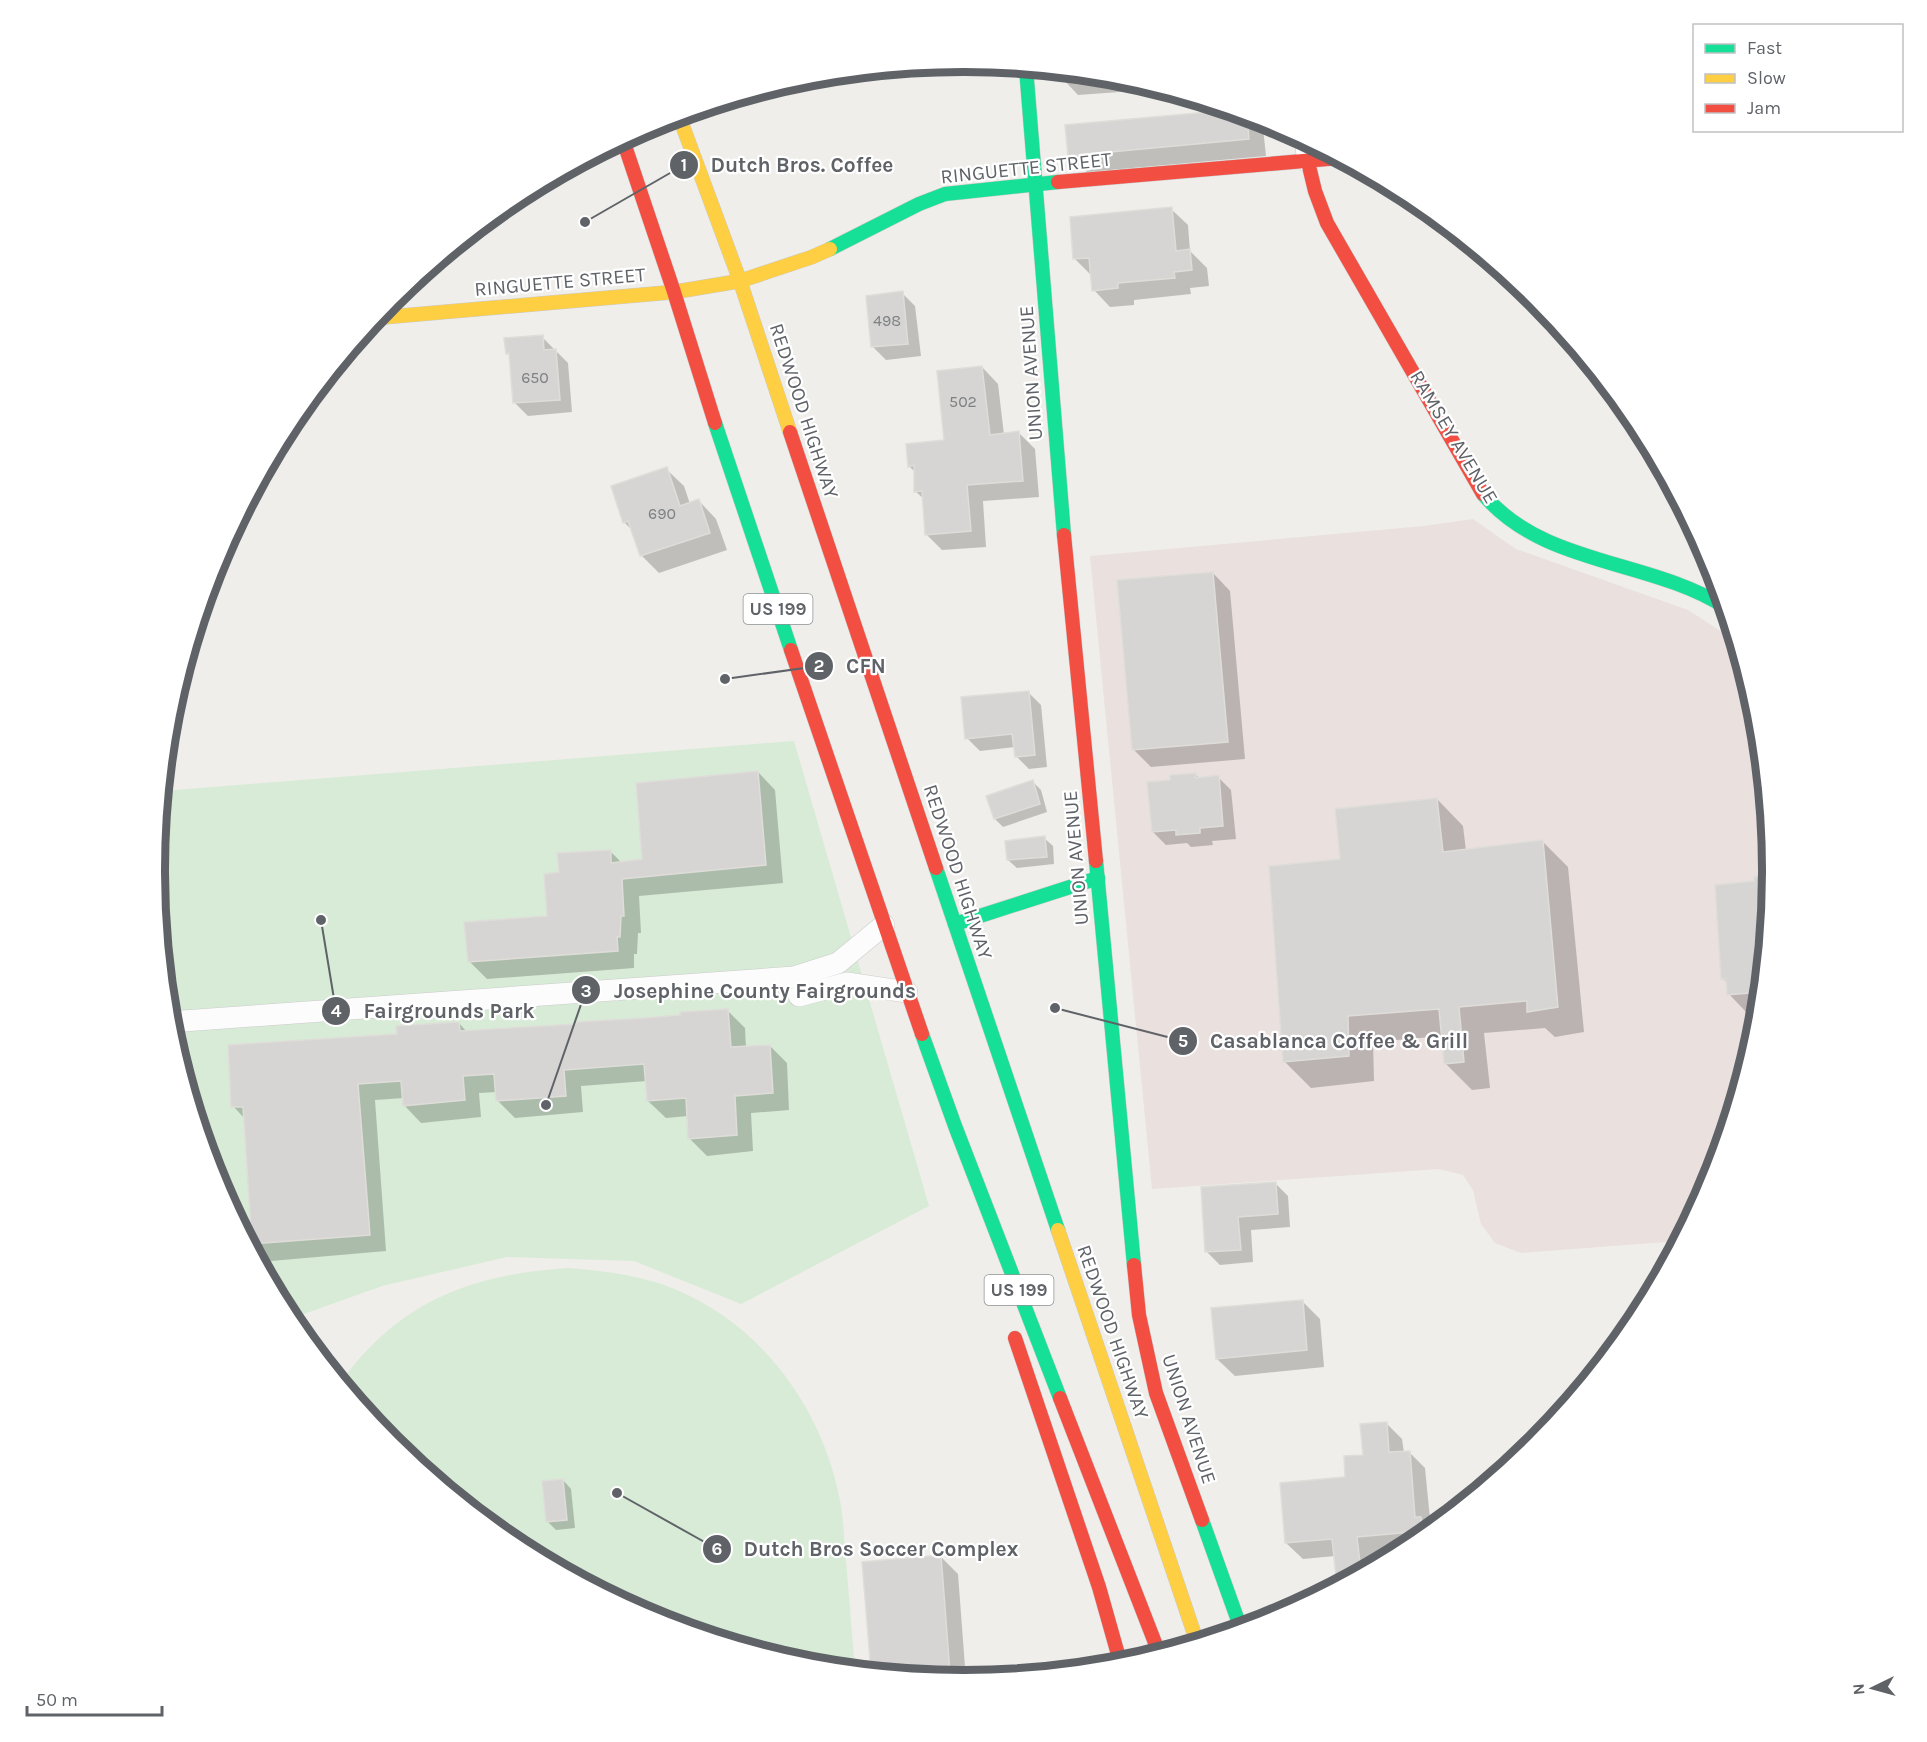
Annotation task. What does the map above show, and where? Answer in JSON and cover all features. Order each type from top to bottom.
[{"type":"main road","name":"UNION AVENUE","points":[[1027,75],[1056,449],[1138,1316],[1156,1393],[1238,1621]]},
{"type":"main road","name":"REDWOOD HIGHWAY","points":[[682,124],[740,280],[1195,1636]]},
{"type":"main road","name":"US 199","points":[[625,147],[705,394],[907,992],[955,1126],[1156,1646]]},
{"type":"main road","name":"RINGUETTE STREET","points":[[389,317],[674,292],[740,280],[812,257],[919,204],[945,194],[1035,184],[1328,160]]},
{"type":"main road","name":"RAMSEY AVENUE","points":[[1308,162],[1315,191],[1327,223],[1484,495],[1504,516],[1548,542],[1653,575],[1715,601]]},
{"type":"main road","points":[[955,924],[1098,878]]},
{"type":"main road","points":[[955,1126],[975,1216]]},
{"type":"main road","points":[[1012,1328],[1100,1587],[1118,1655]]},
{"type":"street","name":"RAMSEY AVENUE","points":[[1306,149],[1308,162]]},
{"type":"street","points":[[797,986],[838,963],[884,925]]},
{"type":"street","points":[[179,1022],[847,983],[907,992]]},
{"type":"shaded area","points":[[1473,519],[1516,549],[1688,610],[1726,635],[1747,715],[1756,767],[1761,819],[1761,923],[1756,975],[1735,1078],[1702,1177],[1671,1242],[1521,1253],[1495,1243],[1481,1224],[1473,1190],[1463,1175],[1439,1169],[1152,1189],[1090,556],[1424,526]]},
{"type":"green space","points":[[794,741],[929,1206],[741,1304],[634,1261],[507,1257],[382,1286],[299,1316],[247,1224],[225,1177],[192,1078],[171,975],[166,923],[166,819],[169,790]]},
{"type":"green space","points":[[569,1268],[608,1272],[672,1288],[705,1304],[735,1324],[785,1375],[821,1437],[833,1471],[843,1520],[854,1662],[808,1655],[707,1628],[610,1588],[564,1563],[477,1505],[437,1472],[399,1436],[346,1376],[363,1354],[387,1331],[413,1312],[440,1297],[470,1285],[534,1271]]},
{"type":"building","points":[[1212,112],[1248,125],[1249,139],[1068,156],[1065,125]]},
{"type":"building","points":[[1172,207],[1176,251],[1190,249],[1192,270],[1174,272],[1175,278],[1118,283],[1118,288],[1092,291],[1089,258],[1073,259],[1070,217]]},
{"type":"building","points":[[903,291],[908,344],[871,347],[866,296]]},
{"type":"building","points":[[543,335],[544,350],[556,349],[560,400],[513,403],[509,353],[506,354],[504,338]]},
{"type":"building","points":[[982,366],[990,435],[1019,431],[1023,481],[967,485],[971,531],[925,535],[922,491],[914,492],[914,465],[908,467],[906,444],[944,440],[937,371]]},
{"type":"building","points":[[667,467],[680,506],[699,499],[710,533],[640,556],[628,521],[623,523],[611,486]]},
{"type":"building","points":[[1213,572],[1228,742],[1132,750],[1117,580]]},
{"type":"building","points":[[1029,691],[1035,755],[1015,757],[1012,734],[965,739],[961,697]]},
{"type":"building","points":[[758,771],[766,865],[622,879],[624,916],[621,916],[620,937],[617,937],[618,951],[468,962],[464,922],[547,916],[544,874],[559,872],[557,853],[611,850],[611,863],[642,859],[636,783]]},
{"type":"building","points":[[1196,773],[1196,778],[1219,775],[1223,826],[1200,828],[1200,833],[1176,835],[1176,830],[1152,832],[1147,782],[1170,780],[1170,775]]},
{"type":"building","points":[[1033,780],[1040,804],[994,819],[986,796]]},
{"type":"building","points":[[1437,798],[1443,852],[1543,840],[1558,1007],[1527,1012],[1527,1001],[1459,1007],[1464,1062],[1444,1064],[1439,1009],[1348,1016],[1349,1056],[1283,1062],[1269,866],[1340,859],[1335,809]]},
{"type":"building","points":[[1045,836],[1047,857],[1007,860],[1005,841]]},
{"type":"building","points":[[1762,876],[1761,923],[1753,993],[1727,995],[1726,979],[1721,979],[1715,885],[1754,881],[1754,877]]},
{"type":"building","points":[[728,1009],[731,1047],[770,1045],[773,1093],[735,1096],[737,1135],[688,1139],[686,1098],[647,1101],[644,1064],[564,1070],[566,1096],[496,1101],[494,1074],[463,1076],[465,1100],[403,1106],[401,1081],[358,1084],[370,1235],[258,1244],[251,1232],[243,1107],[231,1107],[228,1045],[397,1034],[396,1026],[459,1022],[460,1031],[576,1024],[576,1022],[680,1015],[680,1012]]},
{"type":"building","points":[[1276,1182],[1278,1214],[1238,1217],[1241,1250],[1205,1252],[1201,1187]]},
{"type":"building","points":[[1303,1300],[1307,1350],[1216,1359],[1211,1308]]},
{"type":"building","points":[[1387,1422],[1389,1452],[1410,1451],[1415,1517],[1421,1517],[1422,1525],[1411,1532],[1357,1537],[1360,1565],[1336,1578],[1332,1539],[1285,1543],[1280,1483],[1345,1477],[1344,1456],[1363,1455],[1360,1424]]},
{"type":"building","points":[[563,1479],[567,1520],[546,1522],[542,1481]]},
{"type":"building","points":[[941,1555],[950,1669],[870,1664],[862,1562]]},
{"type":"traffic: fast","points":[[1027,75],[1064,535]]},
{"type":"traffic: fast","points":[[830,249],[919,204],[945,194],[1058,182]]},
{"type":"traffic: fast","points":[[715,423],[791,650]]},
{"type":"traffic: fast","points":[[1483,494],[1508,518],[1566,549],[1664,579],[1696,591],[1716,602]]},
{"type":"traffic: fast","points":[[1096,861],[1134,1265]]},
{"type":"traffic: fast","points":[[936,868],[1058,1230]]},
{"type":"traffic: fast","points":[[955,924],[1098,878]]},
{"type":"traffic: fast","points":[[922,1034],[1060,1398]]},
{"type":"traffic: fast","points":[[1202,1520],[1238,1621]]},
{"type":"traffic: slow","points":[[682,124],[740,281],[790,432]]},
{"type":"traffic: slow","points":[[389,317],[674,292],[740,281],[830,249]]},
{"type":"traffic: slow","points":[[1058,1230],[1195,1636]]},
{"type":"traffic: jam","points":[[625,147],[715,423]]},
{"type":"traffic: jam","points":[[1058,182],[1326,159]]},
{"type":"traffic: jam","points":[[1308,162],[1315,191],[1327,223],[1483,494]]},
{"type":"traffic: jam","points":[[790,432],[936,868]]},
{"type":"traffic: jam","points":[[1064,535],[1096,861]]},
{"type":"traffic: jam","points":[[791,650],[922,1034]]},
{"type":"traffic: jam","points":[[1134,1265],[1139,1315],[1156,1393],[1202,1520]]},
{"type":"traffic: jam","points":[[1015,1338],[1099,1587],[1118,1655]]},
{"type":"traffic: jam","points":[[1060,1398],[1156,1646]]},
{"type":"place","name":"Dutch Bros. Coffee","points":[[585,222]]},
{"type":"place","name":"CFN","points":[[725,679]]},
{"type":"place","name":"Fairgrounds Park","points":[[321,920]]},
{"type":"place","name":"Casablanca Coffee & Grill","points":[[1055,1008]]},
{"type":"place","name":"Josephine County Fairgrounds","points":[[546,1105]]},
{"type":"place","name":"Dutch Bros Soccer Complex","points":[[617,1493]]}]
